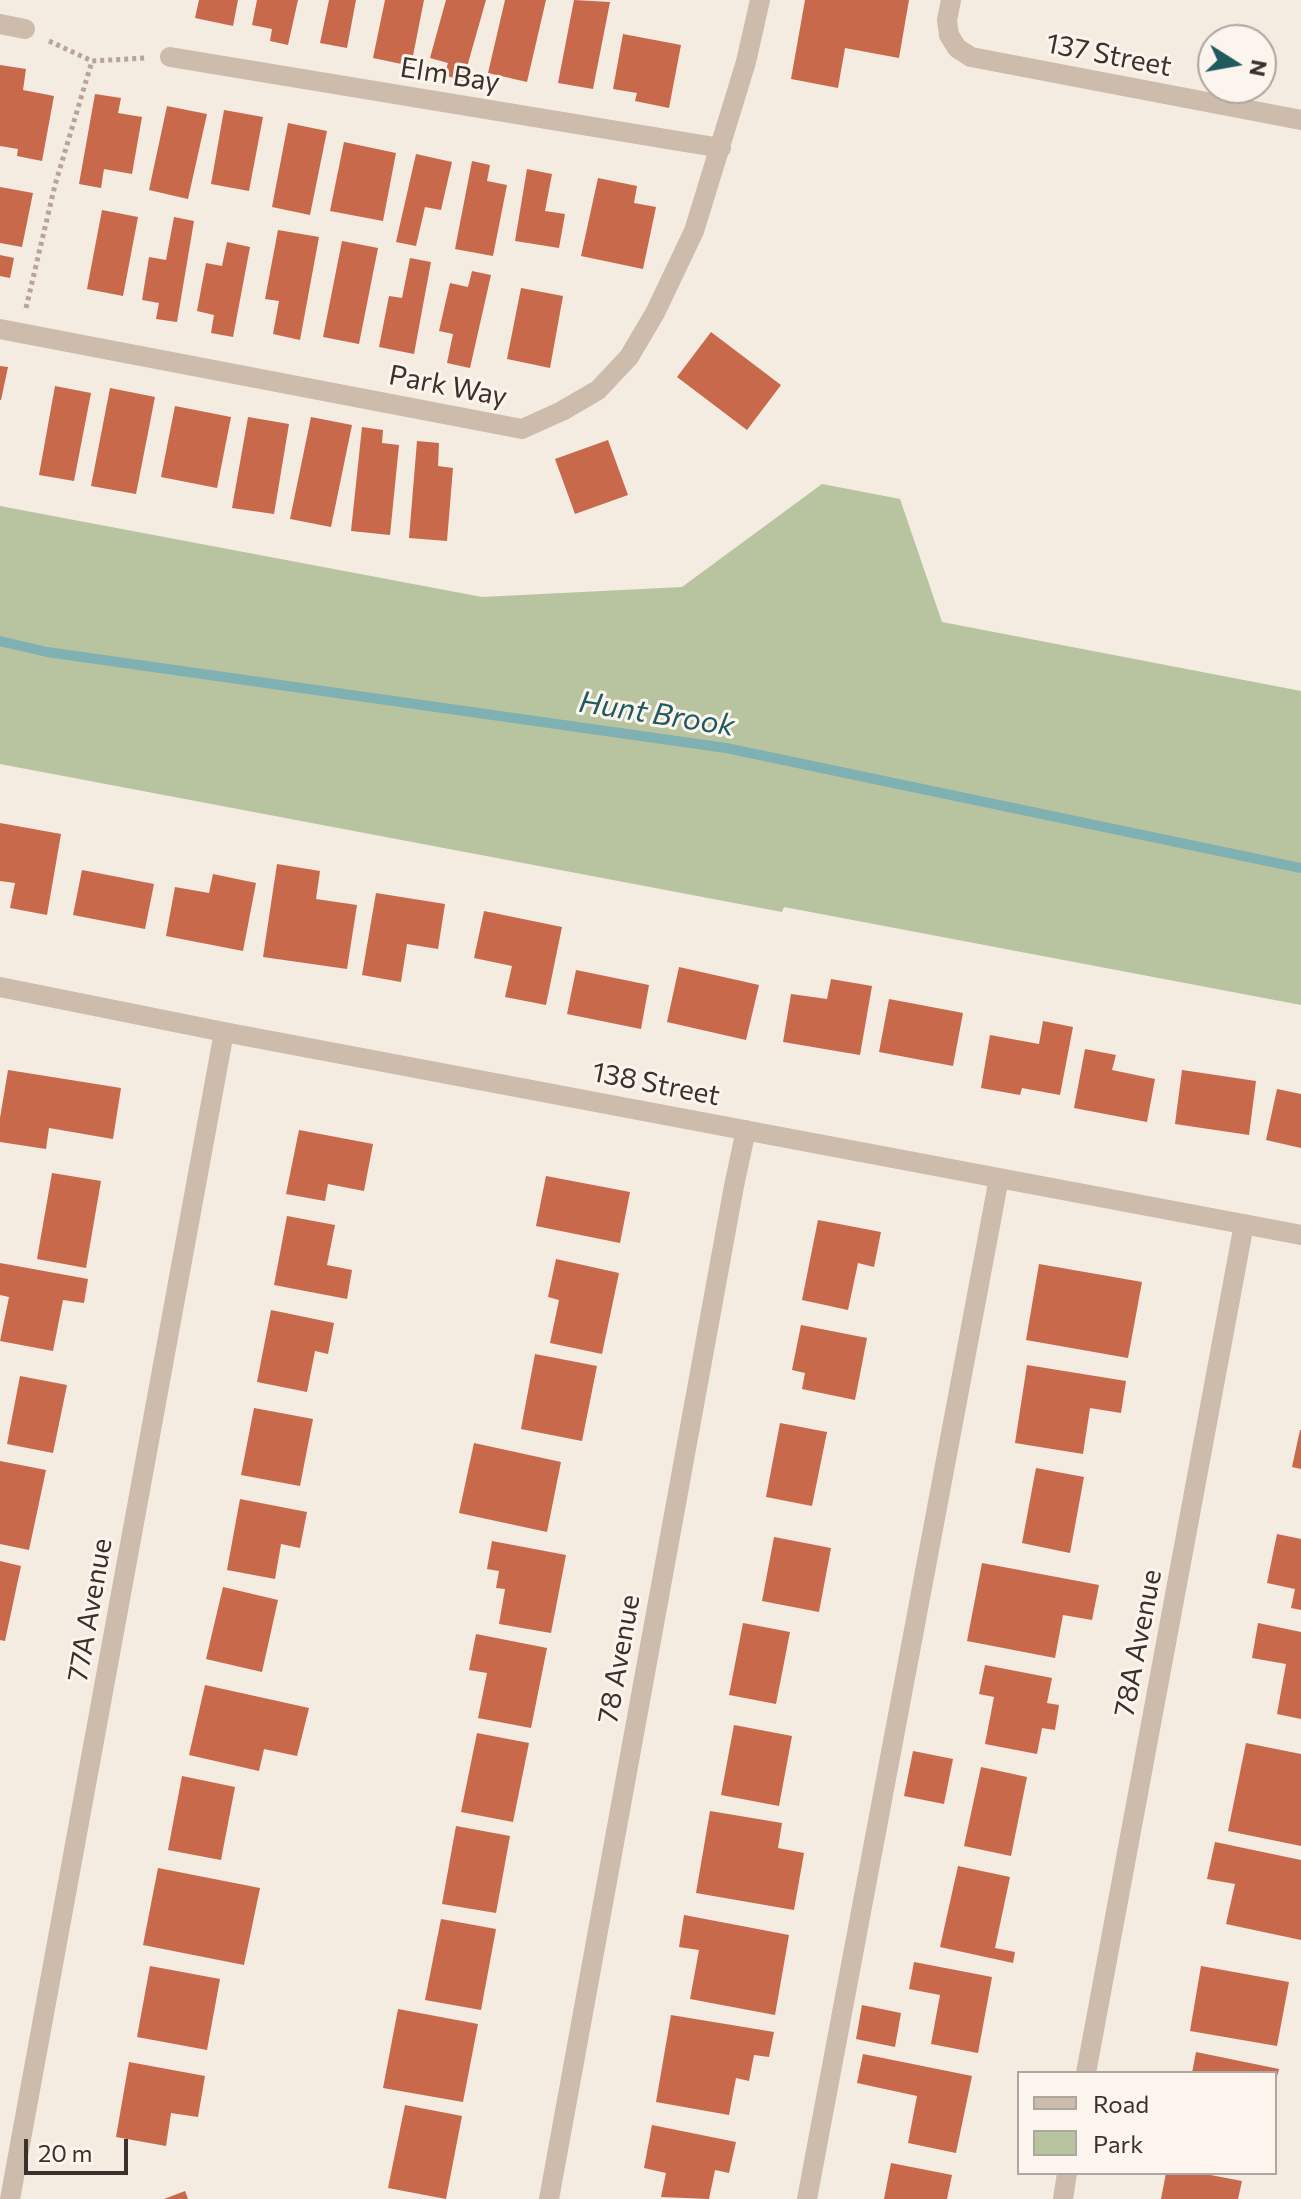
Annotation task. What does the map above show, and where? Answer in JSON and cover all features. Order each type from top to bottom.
[{"type":"street","name":"Park Way","points":[[10,331],[522,429],[598,390],[629,357],[655,313],[694,231],[746,62],[760,0]]},
{"type":"street","name":"137 Street","points":[[951,0],[947,20],[949,35],[957,48],[971,57],[1301,120]]},
{"type":"street","points":[[0,24],[25,29]]},
{"type":"street","name":"Elm Bay","points":[[170,57],[721,148]]},
{"type":"street","name":"138 Street","points":[[0,987],[1301,1235]]},
{"type":"street","name":"77A Avenue","points":[[10,2199],[224,1032]]},
{"type":"street","name":"78 Avenue","points":[[549,2199],[746,1130]]},
{"type":"street","points":[[807,2199],[999,1178]]},
{"type":"street","name":"78A Avenue","points":[[1086,2071],[1244,1224]]},
{"type":"street","points":[[1063,2199],[1067,2175]]},
{"type":"path","points":[[25,29],[92,61],[170,57]]},
{"type":"path","points":[[10,331],[92,61]]},
{"type":"green space","points":[[822,484],[900,499],[942,622],[1301,691],[1301,1005],[784,907],[782,912],[0,764],[0,506],[482,597],[682,587]]},
{"type":"building","points":[[199,0],[238,0],[233,26],[195,18]]},
{"type":"building","points":[[257,0],[298,0],[288,45],[270,41],[272,29],[252,25]]},
{"type":"building","points":[[329,0],[356,0],[347,48],[320,43]]},
{"type":"building","points":[[385,0],[424,0],[411,66],[373,58]]},
{"type":"building","points":[[446,0],[486,0],[463,81],[444,75],[448,63],[430,58]]},
{"type":"building","points":[[505,0],[546,0],[527,82],[488,73]]},
{"type":"building","points":[[574,0],[610,2],[593,89],[558,83]]},
{"type":"building","points":[[805,0],[909,0],[899,58],[845,48],[838,88],[791,79]]},
{"type":"building","points":[[623,34],[681,45],[669,108],[635,101],[637,93],[613,89]]},
{"type":"building","points":[[0,65],[26,69],[23,90],[54,96],[42,161],[17,156],[18,149],[0,146]]},
{"type":"building","points":[[95,94],[121,98],[118,113],[142,117],[132,174],[104,169],[101,188],[79,184]]},
{"type":"building","points":[[167,106],[207,114],[188,199],[149,190]]},
{"type":"building","points":[[224,110],[263,117],[249,191],[211,184]]},
{"type":"building","points":[[288,123],[327,131],[310,215],[272,207]]},
{"type":"building","points":[[344,142],[396,153],[383,221],[330,211]]},
{"type":"building","points":[[416,154],[452,162],[441,210],[425,207],[416,246],[396,242]]},
{"type":"building","points":[[472,161],[490,165],[487,181],[507,185],[493,256],[455,249]]},
{"type":"building","points":[[527,169],[552,174],[545,211],[565,214],[559,248],[515,241]]},
{"type":"building","points":[[598,178],[637,186],[634,203],[656,207],[643,269],[581,256]]},
{"type":"building","points":[[0,187],[33,193],[22,247],[0,243]]},
{"type":"building","points":[[102,210],[138,217],[123,296],[87,289]]},
{"type":"building","points":[[174,217],[194,221],[177,322],[156,319],[159,303],[142,300],[149,257],[166,260]]},
{"type":"building","points":[[278,230],[319,237],[300,340],[273,334],[279,301],[265,299]]},
{"type":"building","points":[[342,241],[378,248],[359,344],[323,337]]},
{"type":"building","points":[[227,242],[250,247],[233,337],[211,333],[214,315],[197,311],[206,263],[222,266]]},
{"type":"building","points":[[0,255],[14,258],[10,278],[0,276]]},
{"type":"building","points":[[410,258],[431,262],[414,354],[379,347],[389,296],[402,298]]},
{"type":"building","points":[[472,271],[491,275],[470,368],[447,363],[453,334],[439,331],[450,283],[468,287]]},
{"type":"building","points":[[521,288],[563,296],[550,368],[507,359]]},
{"type":"building","points":[[711,332],[781,385],[747,430],[677,377]]},
{"type":"building","points":[[0,366],[8,367],[1,400],[0,400]]},
{"type":"building","points":[[55,386],[91,393],[74,481],[39,475]]},
{"type":"building","points":[[110,388],[155,397],[136,494],[91,486]]},
{"type":"building","points":[[175,406],[231,417],[217,488],[161,477]]},
{"type":"building","points":[[248,417],[289,424],[274,514],[232,508]]},
{"type":"building","points":[[311,417],[352,425],[331,527],[290,519]]},
{"type":"building","points":[[362,427],[383,430],[382,443],[399,445],[390,535],[351,531]]},
{"type":"building","points":[[608,440],[628,495],[575,514],[555,459]]},
{"type":"building","points":[[417,441],[439,443],[438,466],[453,468],[447,541],[409,538]]},
{"type":"building","points":[[0,823],[61,834],[47,915],[10,908],[15,883],[0,881]]},
{"type":"building","points":[[277,864],[320,871],[316,899],[357,905],[347,969],[263,957]]},
{"type":"building","points":[[82,870],[154,884],[145,929],[73,915]]},
{"type":"building","points":[[213,874],[256,883],[243,951],[166,936],[175,887],[209,893]]},
{"type":"building","points":[[376,893],[445,904],[438,949],[407,944],[401,982],[362,975]]},
{"type":"building","points":[[484,911],[562,927],[546,1005],[505,997],[512,966],[474,958]]},
{"type":"building","points":[[679,967],[759,985],[746,1040],[667,1022]]},
{"type":"building","points":[[576,970],[649,985],[641,1029],[567,1014]]},
{"type":"building","points":[[831,979],[872,986],[860,1055],[783,1042],[791,994],[827,999]]},
{"type":"building","points":[[889,999],[963,1013],[953,1066],[879,1052]]},
{"type":"building","points":[[1043,1021],[1073,1027],[1060,1095],[1022,1088],[1020,1095],[981,1088],[990,1035],[1039,1044]]},
{"type":"building","points":[[1085,1049],[1116,1055],[1112,1070],[1155,1079],[1147,1122],[1074,1108]]},
{"type":"building","points":[[8,1070],[121,1088],[113,1139],[49,1128],[46,1149],[0,1142],[0,1118]]},
{"type":"building","points":[[1182,1070],[1256,1081],[1249,1135],[1175,1124]]},
{"type":"building","points":[[1277,1089],[1301,1094],[1301,1148],[1266,1140]]},
{"type":"building","points":[[299,1130],[373,1144],[364,1191],[328,1184],[325,1201],[286,1194]]},
{"type":"building","points":[[52,1173],[101,1181],[86,1268],[37,1259]]},
{"type":"building","points":[[546,1176],[630,1192],[620,1243],[536,1226]]},
{"type":"building","points":[[287,1216],[335,1225],[327,1265],[352,1270],[347,1299],[274,1285]]},
{"type":"building","points":[[818,1220],[881,1232],[874,1267],[858,1263],[848,1310],[802,1300]]},
{"type":"building","points":[[556,1259],[619,1273],[602,1354],[550,1343],[559,1300],[548,1297]]},
{"type":"building","points":[[0,1263],[88,1279],[84,1303],[63,1300],[53,1351],[0,1341],[9,1297],[0,1295]]},
{"type":"building","points":[[1039,1264],[1142,1282],[1128,1358],[1026,1340]]},
{"type":"building","points":[[271,1310],[334,1323],[328,1354],[315,1351],[307,1392],[257,1382]]},
{"type":"building","points":[[801,1325],[867,1338],[855,1400],[802,1389],[805,1373],[792,1370]]},
{"type":"building","points":[[535,1354],[597,1366],[582,1441],[521,1429]]},
{"type":"building","points":[[1027,1365],[1126,1381],[1121,1413],[1090,1408],[1083,1454],[1015,1443]]},
{"type":"building","points":[[20,1376],[67,1385],[53,1453],[7,1444]]},
{"type":"building","points":[[254,1408],[313,1419],[300,1486],[241,1475]]},
{"type":"building","points":[[780,1423],[827,1432],[812,1506],[766,1497]]},
{"type":"building","points":[[1301,1430],[1301,1469],[1292,1467]]},
{"type":"building","points":[[474,1443],[561,1462],[547,1532],[459,1513]]},
{"type":"building","points":[[0,1461],[46,1470],[29,1550],[0,1544]]},
{"type":"building","points":[[1036,1468],[1084,1477],[1070,1553],[1022,1543]]},
{"type":"building","points":[[240,1499],[307,1512],[300,1548],[281,1544],[275,1579],[227,1570]]},
{"type":"building","points":[[1277,1534],[1301,1539],[1301,1610],[1291,1608],[1295,1589],[1267,1583]]},
{"type":"building","points":[[774,1537],[831,1548],[819,1612],[762,1601]]},
{"type":"building","points":[[492,1541],[566,1555],[551,1633],[499,1624],[505,1589],[496,1588],[499,1571],[487,1569]]},
{"type":"building","points":[[0,1561],[21,1566],[5,1641],[0,1640]]},
{"type":"building","points":[[982,1563],[1099,1585],[1092,1620],[1063,1615],[1055,1658],[967,1641]]},
{"type":"building","points":[[223,1587],[278,1600],[262,1672],[206,1659]]},
{"type":"building","points":[[743,1623],[790,1632],[776,1704],[729,1695]]},
{"type":"building","points":[[1258,1623],[1301,1632],[1301,1719],[1277,1714],[1286,1664],[1252,1658]]},
{"type":"building","points":[[476,1634],[547,1648],[531,1728],[478,1718],[487,1673],[469,1670]]},
{"type":"building","points":[[985,1665],[1052,1678],[1047,1703],[1059,1705],[1055,1730],[1042,1728],[1037,1754],[985,1744],[994,1697],[979,1694]]},
{"type":"building","points":[[205,1685],[309,1708],[297,1756],[264,1749],[259,1771],[189,1755]]},
{"type":"building","points":[[734,1725],[792,1736],[779,1806],[721,1795]]},
{"type":"building","points":[[477,1733],[529,1743],[513,1822],[461,1812]]},
{"type":"building","points":[[1246,1743],[1301,1754],[1301,1846],[1228,1831]]},
{"type":"building","points":[[913,1751],[953,1759],[944,1804],[904,1796]]},
{"type":"building","points":[[981,1767],[1027,1777],[1011,1856],[964,1846]]},
{"type":"building","points":[[182,1776],[235,1787],[221,1860],[168,1850]]},
{"type":"building","points":[[710,1811],[782,1823],[778,1848],[804,1853],[794,1910],[696,1893]]},
{"type":"building","points":[[456,1826],[510,1836],[496,1913],[442,1904]]},
{"type":"building","points":[[1215,1842],[1301,1860],[1301,1940],[1226,1924],[1235,1884],[1207,1879]]},
{"type":"building","points":[[958,1866],[1010,1877],[995,1948],[1015,1952],[1013,1963],[940,1947]]},
{"type":"building","points":[[158,1868],[260,1888],[244,1965],[143,1945]]},
{"type":"building","points":[[684,1915],[789,1935],[775,2015],[690,1999],[699,1950],[679,1947]]},
{"type":"building","points":[[441,1919],[496,1929],[481,2010],[425,2000]]},
{"type":"building","points":[[914,1962],[992,1977],[978,2053],[931,2044],[940,1995],[909,1989]]},
{"type":"building","points":[[150,1966],[220,1979],[207,2050],[137,2037]]},
{"type":"building","points":[[1201,1966],[1289,1982],[1277,2046],[1190,2031]]},
{"type":"building","points":[[862,2005],[901,2013],[895,2047],[856,2039]]},
{"type":"building","points":[[398,2009],[478,2024],[463,2102],[383,2088]]},
{"type":"building","points":[[671,2015],[774,2032],[769,2057],[754,2055],[749,2081],[736,2078],[729,2115],[656,2102]]},
{"type":"building","points":[[1196,2052],[1279,2069],[1277,2076],[1277,2071],[1192,2071]]},
{"type":"building","points":[[863,2054],[972,2076],[956,2153],[908,2143],[917,2096],[857,2083]]},
{"type":"building","points":[[129,2062],[205,2076],[198,2117],[171,2113],[166,2146],[116,2137]]},
{"type":"building","points":[[405,2105],[462,2116],[446,2199],[388,2188]]},
{"type":"building","points":[[652,2125],[736,2142],[729,2173],[715,2170],[709,2199],[661,2197],[666,2173],[644,2168]]},
{"type":"building","points":[[891,2163],[952,2175],[947,2199],[884,2199]]},
{"type":"building","points":[[1166,2175],[1210,2175],[1242,2181],[1238,2199],[1161,2199]]},
{"type":"building","points":[[185,2191],[188,2199],[164,2199]]},
{"type":"waterway","name":"Hunt Brook","points":[[0,641],[47,652],[726,748],[1301,868]]}]
